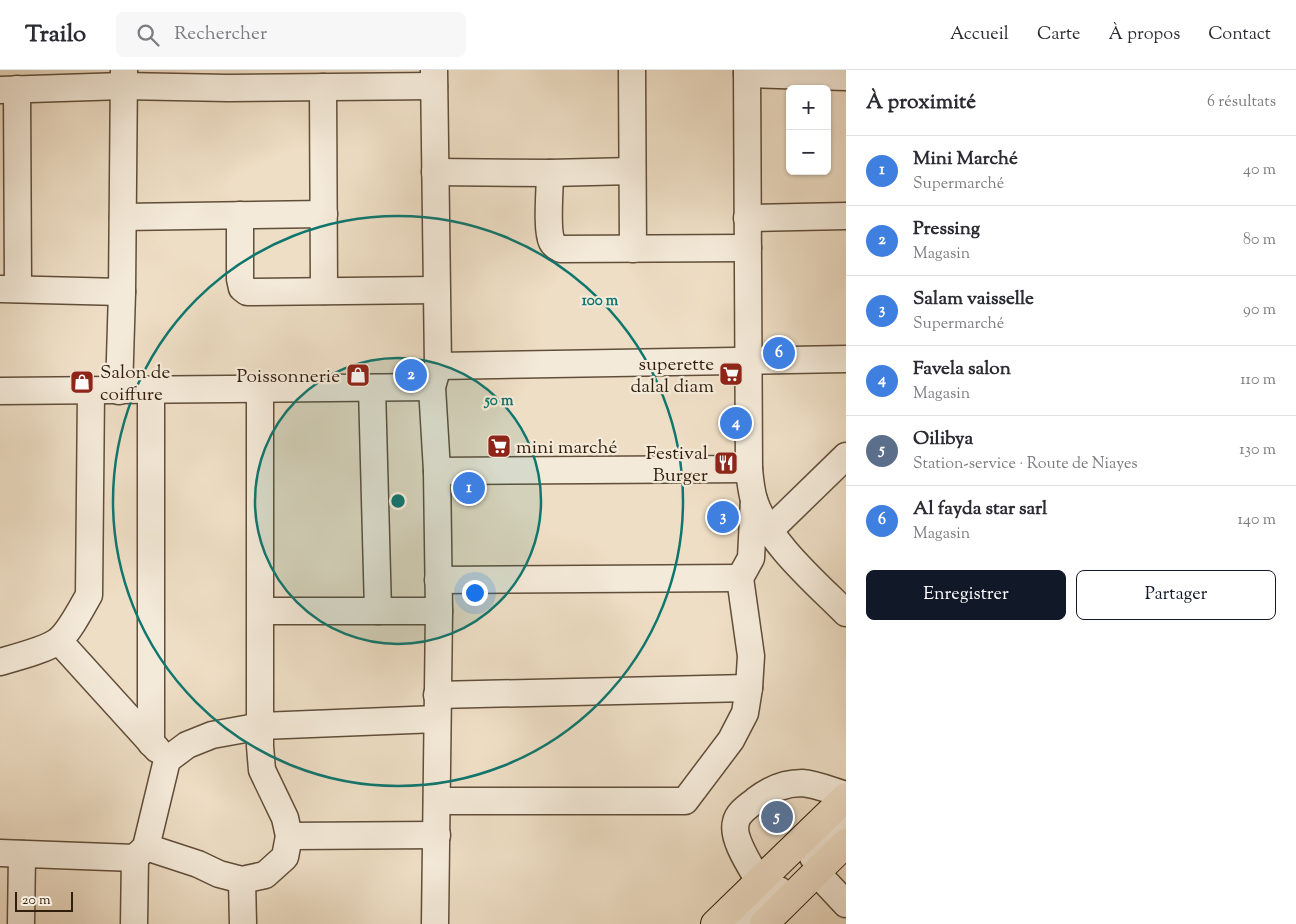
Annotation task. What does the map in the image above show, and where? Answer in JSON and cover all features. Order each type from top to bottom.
[{"type":"main road","points":[[715,924],[846,796]]},
{"type":"main road","points":[[764,924],[846,843]]},
{"type":"street","points":[[632,70],[633,249]]},
{"type":"street","points":[[846,77],[747,72],[748,469],[754,499],[762,518],[770,530],[788,554],[846,613]]},
{"type":"street","points":[[118,390],[122,292],[124,78]]},
{"type":"street","points":[[122,292],[9,289],[9,89],[124,78],[228,88],[323,87],[434,78],[435,377],[439,610],[435,924]]},
{"type":"street","points":[[323,87],[324,292]]},
{"type":"street","points":[[435,172],[550,173],[632,171]]},
{"type":"street","points":[[550,173],[549,233],[553,245],[561,249],[748,248]]},
{"type":"street","points":[[123,217],[324,214]]},
{"type":"street","points":[[240,215],[240,280],[242,288],[247,292],[436,290]]},
{"type":"street","points":[[747,218],[846,216]]},
{"type":"street","points":[[0,391],[372,388],[435,377],[748,360],[846,359]]},
{"type":"street","points":[[372,388],[378,611]]},
{"type":"street","points":[[21,924],[11,854],[140,853],[198,864],[219,874],[242,880],[265,875],[285,857],[289,836],[285,818],[262,770],[260,746],[260,389]]},
{"type":"street","points":[[0,662],[25,655],[58,641],[77,616],[89,595],[91,390]]},
{"type":"street","points":[[134,924],[140,853],[159,752],[151,390]]},
{"type":"street","points":[[770,530],[846,456]]},
{"type":"street","points":[[438,471],[748,469]]},
{"type":"street","points":[[437,801],[685,801],[731,740],[745,714],[752,656],[740,578],[751,558],[754,499]]},
{"type":"street","points":[[438,580],[740,578]]},
{"type":"street","points":[[261,612],[439,610]]},
{"type":"street","points":[[58,641],[159,752]]},
{"type":"street","points":[[159,752],[187,745],[212,735],[261,726],[437,707],[749,688]]},
{"type":"street","points":[[759,881],[736,838],[735,822],[740,813],[764,794],[778,786],[804,783],[846,796]]},
{"type":"street","points":[[745,924],[846,824]]},
{"type":"street","points":[[289,836],[437,835]]},
{"type":"street","points":[[816,872],[846,904]]},
{"type":"street","points":[[242,880],[243,924]]},
{"type":"place","name":"Al fayda star sarl","points":[[779,353]]},
{"type":"place","name":"superette dalal diam","points":[[731,374]]},
{"type":"place","name":"Poissonnerie","points":[[358,375]]},
{"type":"place","name":"Pressing","points":[[411,375]]},
{"type":"place","name":"Salon de coiffure","points":[[82,382]]},
{"type":"place","name":"Favela salon","points":[[736,423]]},
{"type":"place","name":"mini marché","points":[[499,446]]},
{"type":"place","name":"Festival Burger","points":[[726,463]]},
{"type":"place","name":"Mini Marché","points":[[469,488]]},
{"type":"place","name":"Salam vaisselle","points":[[723,517]]},
{"type":"place","name":"Oilibya","points":[[777,817]]}]
